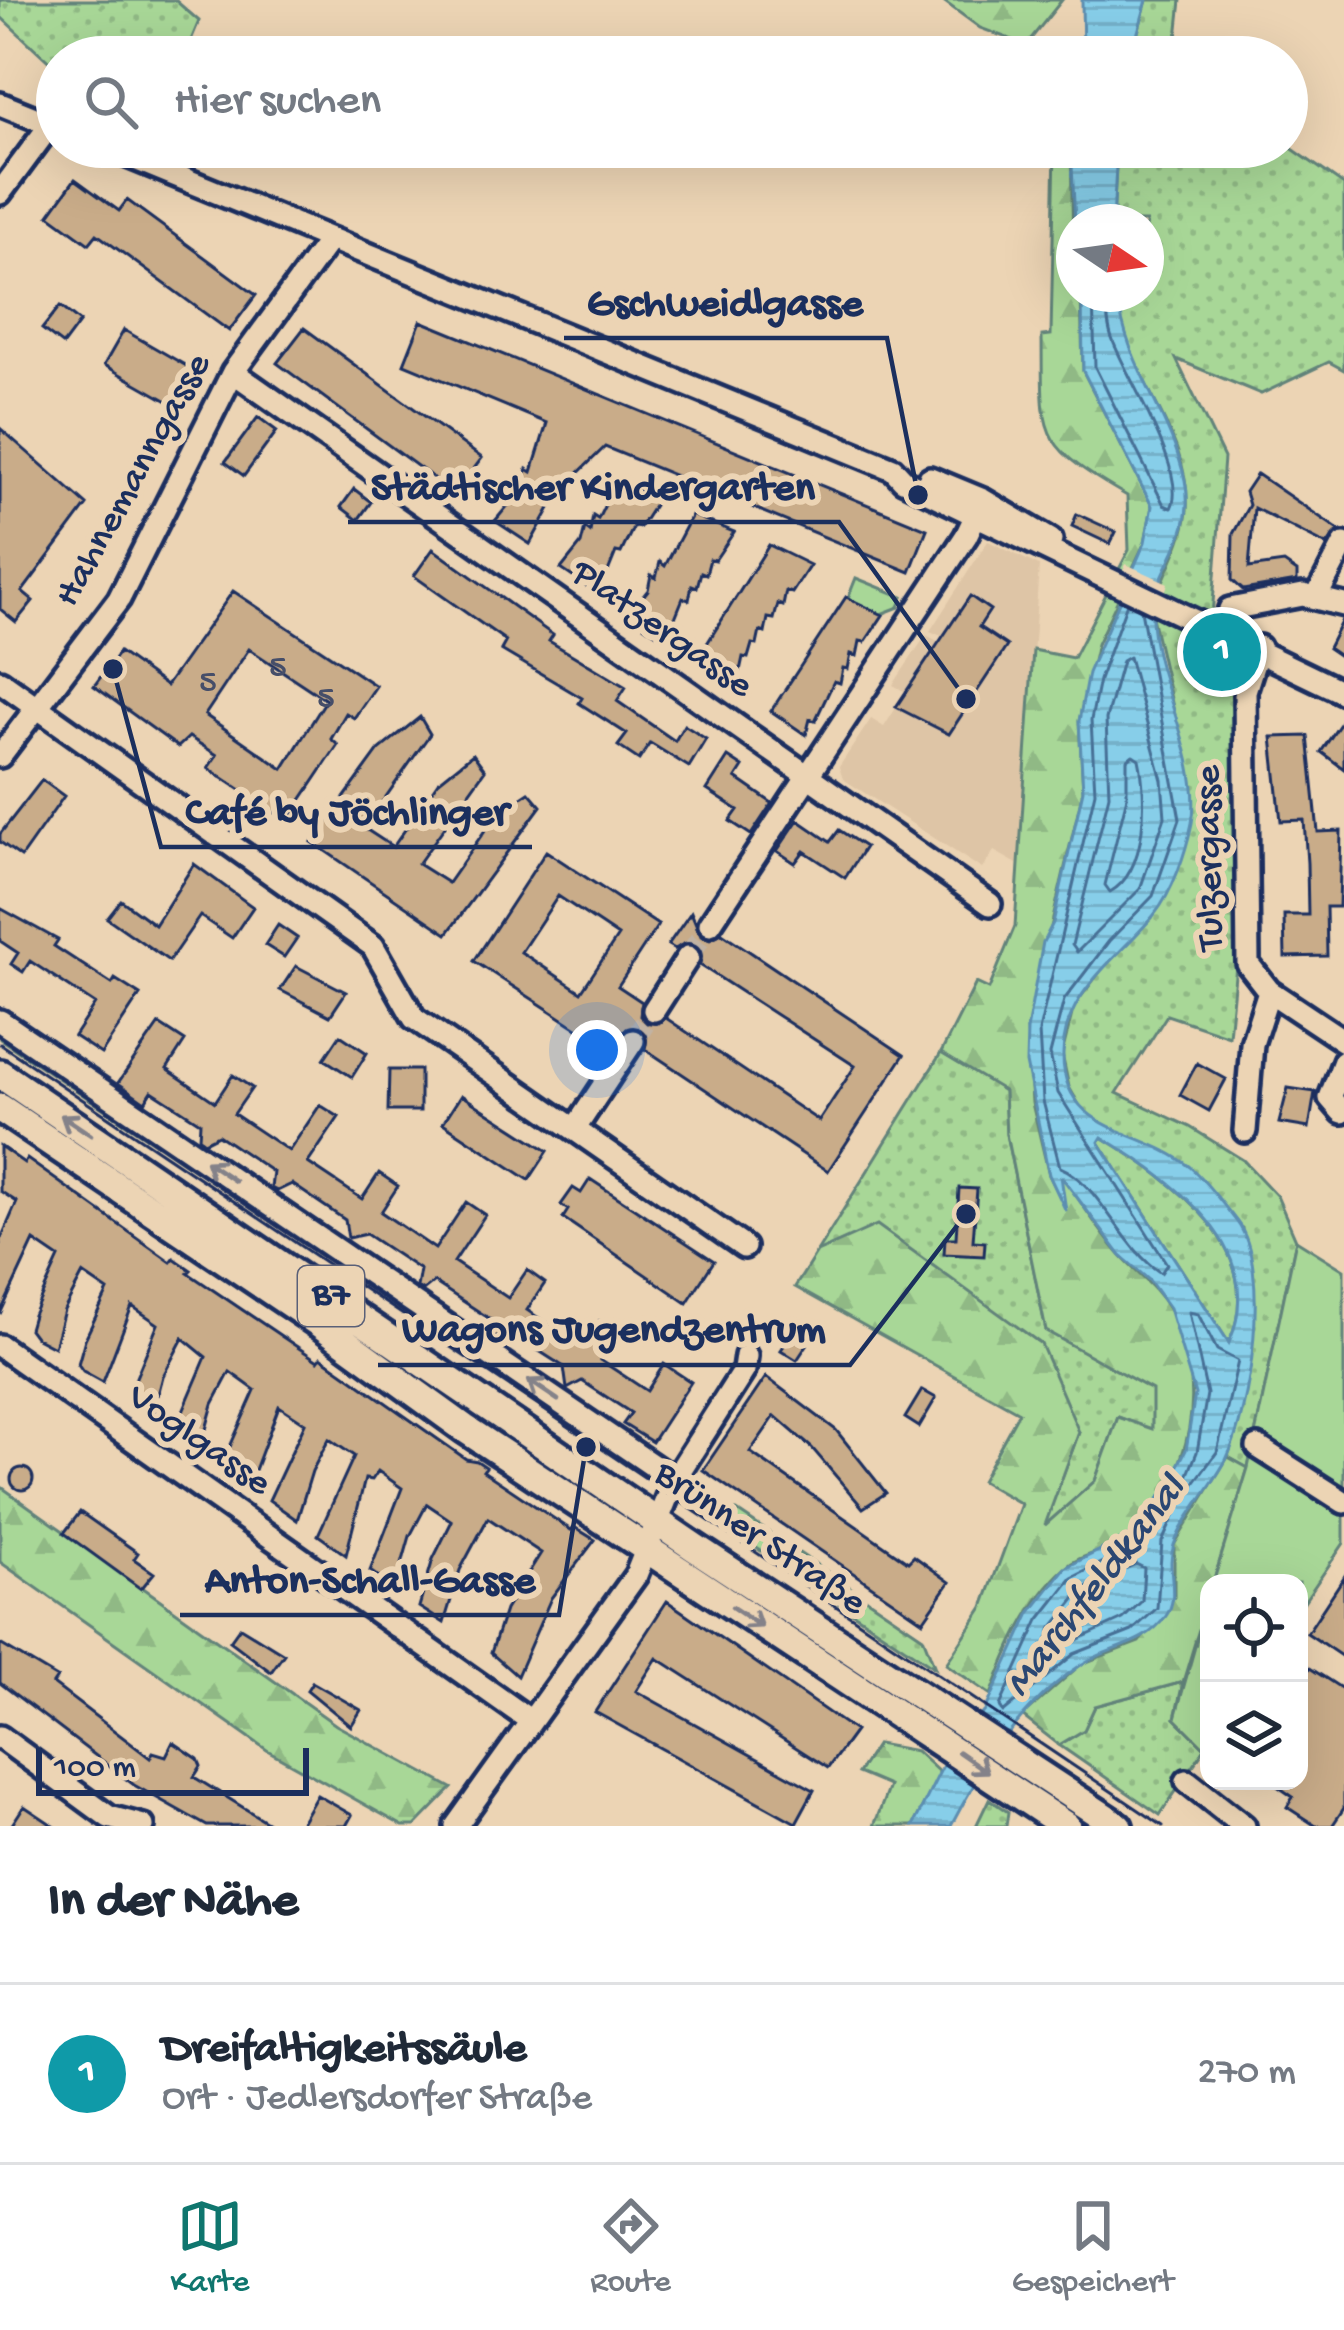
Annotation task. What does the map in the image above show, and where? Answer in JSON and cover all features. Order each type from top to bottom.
[{"type":"main road","name":"Brünner Straße","points":[[0,1074],[659,1521],[933,1718],[1019,1794],[1066,1826]]},
{"type":"main road","name":"Brünner Straße","points":[[0,1108],[650,1552],[933,1718],[1034,1769],[1118,1826]]},
{"type":"street","points":[[0,104],[36,119]]},
{"type":"street","points":[[0,194],[36,149]]},
{"type":"street","points":[[158,168],[893,470],[908,469],[1091,568],[1344,693]]},
{"type":"street","name":"Hahnemanngasse","points":[[0,756],[119,599],[233,372],[330,238]]},
{"type":"street","name":"Platzergasse","points":[[233,372],[990,904]]},
{"type":"street","points":[[710,924],[980,508]]},
{"type":"street","points":[[1316,598],[1344,544]]},
{"type":"street","points":[[1224,631],[1230,609],[1241,603],[1316,598],[1344,605]]},
{"type":"street","name":"Tulzergasse","points":[[1245,1131],[1252,1044],[1269,991],[1248,964],[1245,691],[1259,647]]},
{"type":"street","points":[[0,681],[373,946],[414,1018],[744,1246]]},
{"type":"street","points":[[654,1010],[688,957]]},
{"type":"street","points":[[1269,991],[1344,1041]]},
{"type":"street","name":"Brünner Straße","points":[[0,1021],[674,1480]]},
{"type":"street","points":[[575,1127],[633,1041]]},
{"type":"street","points":[[1342,1112],[1330,1098],[1344,1061]]},
{"type":"street","name":"Voglgasse","points":[[0,1346],[531,1721]]},
{"type":"street","points":[[456,1826],[650,1552],[674,1480],[744,1370],[746,1356]]},
{"type":"street","points":[[1258,1447],[1344,1502]]},
{"type":"street","points":[[0,1737],[108,1822],[143,1826]]},
{"type":"street","points":[[1187,1781],[1244,1826]]},
{"type":"shaded area","points":[[988,541],[1039,566],[1019,865],[994,851],[982,869],[843,779],[839,767],[871,719],[884,727],[906,692],[893,685],[926,635],[940,642],[942,636],[930,631]]},
{"type":"green space","points":[[0,0],[175,0],[199,21],[193,36],[36,36],[36,49],[0,16]]},
{"type":"green space","points":[[942,0],[1062,0],[1033,36],[1002,36],[980,28]]},
{"type":"green space","points":[[1147,0],[1181,0],[1177,36],[1137,36]]},
{"type":"green space","points":[[1308,160],[1344,185],[1344,370],[1329,362],[1261,394],[1176,359],[1224,458],[1208,669],[1238,683],[1237,955],[1229,1036],[1167,1015],[1117,1093],[1190,1127],[1243,1160],[1277,1196],[1296,1240],[1248,1468],[1228,1457],[1248,1379],[1242,1228],[1086,1117],[1069,1087],[1062,1054],[1074,1006],[1118,948],[1152,918],[1189,776],[1152,617],[1185,525],[1186,485],[1172,436],[1137,366],[1120,312],[1164,312],[1164,204],[1114,204],[1116,168],[1308,168]]},
{"type":"green space","points":[[1055,168],[1071,168],[1072,204],[1056,204],[1056,312],[1081,312],[1083,371],[1152,506],[1145,542],[1097,644],[1079,721],[1083,790],[1027,1030],[1032,1103],[1049,1175],[1064,1205],[1060,1173],[1112,1245],[1169,1309],[1182,1338],[1192,1398],[1189,1429],[1169,1486],[1130,1535],[1072,1563],[1040,1595],[1020,1627],[991,1695],[946,1664],[983,1607],[1021,1504],[981,1481],[1019,1412],[795,1287],[817,1252],[877,1225],[1041,1344],[1079,1432],[1045,1525],[1095,1481],[1118,1417],[1152,1429],[1152,1390],[1046,1331],[1006,1134],[1004,1091],[941,1053],[976,983],[989,989],[1015,926],[1033,650],[1073,658],[1129,550],[1127,496],[1075,463],[1050,434],[1043,396],[1042,336],[1051,335]]},
{"type":"green space","points":[[856,578],[903,597],[899,607],[881,614],[848,598]]},
{"type":"green space","points":[[0,1031],[556,1405],[553,1411],[0,1039]]},
{"type":"green space","points":[[941,1053],[1004,1090],[1006,1134],[1046,1330],[1153,1390],[1152,1430],[1118,1417],[1095,1481],[1043,1528],[1079,1432],[817,1252]]},
{"type":"green space","points":[[1102,1137],[1184,1196],[1225,1247],[1236,1277],[1238,1309],[1229,1343],[1099,1142]]},
{"type":"green space","points":[[1296,1240],[1344,1270],[1344,1543],[1308,1596],[1308,1574],[1216,1574],[1248,1468]]},
{"type":"green space","points":[[1228,1457],[1248,1468],[1216,1574],[1200,1574],[1200,1626],[1183,1682],[1095,1706],[1084,1730],[1059,1745],[1022,1716],[1081,1664],[1139,1642],[1174,1597],[1174,1545]]},
{"type":"green space","points":[[0,1486],[336,1725],[452,1788],[415,1826],[403,1826],[267,1750],[0,1562]]},
{"type":"green space","points":[[725,1511],[737,1511],[923,1637],[935,1668],[718,1522]]},
{"type":"green space","points":[[1200,1628],[1200,1743],[1175,1718]]},
{"type":"green space","points":[[1183,1682],[1175,1718],[1200,1743],[1200,1755],[1160,1815],[1059,1745],[1084,1730],[1095,1706]]},
{"type":"green space","points":[[877,1744],[916,1751],[940,1773],[913,1826],[874,1826],[889,1786],[858,1773]]},
{"type":"green space","points":[[989,1799],[1008,1812],[1006,1826],[976,1826]]},
{"type":"water","points":[[1082,0],[1147,0],[1137,36],[1083,36]]},
{"type":"water","points":[[1072,168],[1116,168],[1114,204],[1074,204]]},
{"type":"water","name":"Marchfeldkanal","points":[[1082,312],[1121,312],[1185,480],[1185,521],[1158,586],[1152,619],[1194,799],[1186,846],[1167,895],[1082,995],[1065,1034],[1063,1056],[1076,1101],[1109,1126],[1190,1167],[1237,1222],[1248,1243],[1254,1340],[1243,1409],[1226,1460],[1174,1545],[1172,1599],[1166,1616],[1137,1640],[1081,1665],[1040,1698],[991,1759],[951,1826],[913,1826],[949,1753],[985,1711],[1030,1613],[1065,1568],[1130,1535],[1164,1492],[1186,1450],[1195,1394],[1169,1308],[1149,1280],[1121,1256],[1061,1176],[1066,1211],[1049,1175],[1026,1063],[1027,1030],[1043,942],[1053,923],[1083,790],[1079,721],[1088,673],[1145,542],[1152,506],[1083,371]],"holes":[[[1102,1137],[1157,1174],[1207,1220],[1225,1247],[1236,1277],[1238,1309],[1229,1343],[1099,1142]]]},
{"type":"pier","points":[[1126,564],[1168,583],[1158,616],[1112,595]]},
{"type":"building","points":[[75,179],[119,211],[127,200],[256,295],[229,331],[97,234],[89,244],[49,215]]},
{"type":"building","points":[[60,306],[80,322],[63,345],[42,329]]},
{"type":"building","points":[[421,321],[927,529],[910,572],[605,447],[559,492],[530,544],[495,521],[515,497],[519,481],[523,485],[527,469],[532,472],[547,423],[404,364]]},
{"type":"building","points":[[304,328],[482,458],[455,494],[277,363]]},
{"type":"building","points":[[124,330],[190,368],[171,403],[104,365]]},
{"type":"building","points":[[258,417],[277,431],[244,476],[225,462]]},
{"type":"building","points":[[0,428],[87,505],[22,592],[33,601],[16,622],[0,609]]},
{"type":"building","points":[[1257,474],[1339,530],[1327,545],[1254,508],[1249,568],[1284,563],[1297,572],[1297,581],[1243,590],[1232,580],[1233,534],[1249,505],[1245,492]]},
{"type":"building","points":[[616,482],[658,499],[640,527],[634,526],[621,553],[616,552],[605,579],[598,577],[595,592],[561,569],[581,544],[585,528],[590,532],[593,516],[598,519]]},
{"type":"building","points":[[354,489],[371,502],[358,520],[341,507]]},
{"type":"building","points":[[1077,514],[1116,532],[1110,544],[1072,526]]},
{"type":"building","points":[[692,515],[734,532],[715,560],[710,559],[706,574],[701,572],[697,587],[692,585],[689,600],[683,598],[663,638],[628,615],[648,590],[651,575],[656,578],[660,562],[665,566]]},
{"type":"building","points":[[769,545],[810,565],[792,593],[786,591],[783,606],[778,604],[774,619],[768,618],[765,633],[760,631],[740,671],[734,669],[731,683],[696,661]]},
{"type":"building","points":[[433,549],[553,635],[549,641],[626,687],[617,701],[675,741],[684,725],[706,739],[689,767],[650,743],[639,760],[618,746],[627,734],[579,703],[582,698],[501,650],[506,641],[414,576]]},
{"type":"building","points":[[233,591],[376,686],[354,718],[346,713],[331,739],[338,745],[287,821],[208,768],[217,755],[189,737],[178,747],[94,686],[119,652],[166,686]],"holes":[[[249,649],[326,700],[283,769],[205,715]]]},
{"type":"building","points":[[970,596],[990,610],[979,627],[1007,646],[949,734],[896,707]]},
{"type":"building","points":[[846,597],[883,615],[865,642],[860,641],[857,656],[851,654],[848,669],[843,668],[840,683],[834,681],[815,721],[810,719],[806,735],[771,711]]},
{"type":"building","points":[[1344,620],[1344,659],[1328,648]]},
{"type":"building","points":[[420,717],[430,734],[364,828],[393,847],[438,782],[473,754],[485,770],[418,864],[448,883],[488,826],[511,804],[529,792],[541,806],[447,934],[312,842],[379,750]]},
{"type":"building","points":[[1344,718],[1344,769],[1321,752]]},
{"type":"building","points":[[1308,736],[1318,832],[1341,831],[1339,907],[1326,907],[1327,956],[1285,957],[1284,915],[1308,915],[1307,863],[1304,820],[1281,821],[1272,737]]},
{"type":"building","points":[[728,757],[743,767],[736,778],[772,803],[751,835],[730,821],[738,810],[707,790]]},
{"type":"building","points":[[42,780],[64,796],[21,857],[0,842],[0,834]]},
{"type":"building","points":[[798,820],[830,842],[839,830],[865,847],[845,878],[804,851],[795,863],[777,851]]},
{"type":"building","points":[[546,851],[658,925],[618,986],[642,1002],[640,1016],[647,1023],[666,1018],[819,1121],[855,1066],[700,965],[697,945],[688,942],[675,949],[668,945],[691,912],[701,936],[710,939],[722,933],[904,1055],[828,1171],[645,1049],[647,1035],[640,1028],[620,1033],[597,1017],[586,1034],[474,961]],"holes":[[[558,896],[618,936],[581,992],[521,952]]]},
{"type":"building","points":[[194,864],[253,907],[232,938],[200,916],[169,961],[107,918],[121,900],[155,925]]},
{"type":"building","points":[[0,908],[58,940],[54,946],[112,984],[115,979],[140,995],[101,1054],[74,1036],[95,1004],[30,961],[23,972],[11,964],[18,953],[0,941]]},
{"type":"building","points":[[278,925],[297,938],[284,957],[265,945]]},
{"type":"building","points":[[296,966],[346,992],[330,1016],[280,990]]},
{"type":"building","points":[[159,1024],[185,1041],[167,1069],[215,1102],[233,1075],[252,1088],[234,1114],[289,1151],[320,1105],[339,1117],[308,1163],[362,1199],[379,1173],[398,1186],[381,1212],[435,1249],[466,1202],[485,1215],[454,1262],[508,1298],[527,1270],[545,1283],[527,1310],[581,1347],[599,1321],[618,1333],[600,1360],[647,1391],[664,1364],[691,1382],[652,1442],[623,1424],[631,1413],[582,1381],[567,1389],[564,1367],[508,1331],[494,1339],[489,1336],[493,1321],[434,1282],[423,1291],[417,1287],[420,1270],[366,1234],[348,1238],[345,1220],[292,1184],[277,1191],[271,1188],[273,1172],[218,1135],[204,1142],[199,1138],[200,1122],[152,1091],[145,1102],[118,1083]]},
{"type":"building","points":[[340,1035],[367,1053],[352,1077],[324,1059]]},
{"type":"building","points":[[1197,1063],[1226,1079],[1209,1111],[1180,1095]]},
{"type":"building","points":[[389,1070],[420,1070],[420,1111],[388,1111]]},
{"type":"building","points":[[1288,1088],[1315,1092],[1309,1128],[1279,1123]]},
{"type":"building","points":[[461,1095],[548,1151],[529,1180],[443,1123]]},
{"type":"building","points":[[0,1146],[24,1163],[27,1159],[171,1262],[174,1258],[191,1270],[188,1273],[318,1361],[321,1357],[466,1459],[486,1467],[483,1471],[571,1530],[574,1527],[595,1540],[551,1598],[517,1676],[491,1653],[505,1610],[541,1553],[488,1518],[460,1570],[444,1623],[419,1607],[433,1559],[452,1521],[427,1504],[410,1536],[395,1589],[370,1571],[402,1488],[378,1471],[372,1480],[365,1479],[346,1555],[318,1535],[354,1456],[329,1439],[312,1471],[297,1520],[269,1500],[305,1423],[279,1406],[249,1486],[230,1475],[224,1468],[229,1449],[255,1390],[230,1372],[213,1404],[200,1451],[181,1441],[174,1432],[206,1357],[183,1338],[163,1376],[152,1418],[127,1399],[158,1324],[132,1306],[103,1382],[78,1364],[108,1291],[83,1274],[64,1310],[54,1347],[35,1337],[29,1329],[33,1315],[59,1258],[34,1241],[0,1314],[0,1241],[17,1202],[0,1191]]},
{"type":"building","points":[[590,1179],[714,1261],[687,1303],[563,1218],[568,1210],[561,1205],[573,1188],[581,1193]]},
{"type":"building","points":[[959,1188],[977,1189],[973,1241],[985,1242],[984,1256],[944,1254],[945,1238],[956,1238]]},
{"type":"building","points":[[791,1335],[807,1345],[797,1360],[781,1350]]},
{"type":"building","points":[[766,1377],[836,1430],[886,1493],[863,1508],[812,1448],[775,1416],[750,1452],[908,1562],[914,1556],[950,1582],[923,1621],[703,1470]]},
{"type":"building","points":[[922,1390],[936,1398],[919,1427],[905,1418]]},
{"type":"building","points":[[22,1468],[33,1479],[22,1490],[11,1479]]},
{"type":"building","points":[[80,1512],[138,1553],[134,1559],[154,1573],[141,1589],[64,1533]]},
{"type":"building","points":[[1344,1577],[1344,1658],[1308,1631]]},
{"type":"building","points":[[667,1601],[855,1731],[828,1768],[657,1658],[636,1691],[814,1790],[796,1823],[595,1712]]},
{"type":"building","points":[[240,1627],[284,1654],[271,1672],[230,1641]]},
{"type":"building","points":[[0,1644],[57,1678],[53,1684],[150,1758],[153,1752],[166,1756],[173,1742],[198,1759],[201,1766],[194,1777],[273,1826],[207,1826],[134,1785],[0,1683]]},
{"type":"building","points":[[1308,1667],[1344,1690],[1344,1808],[1332,1826],[1316,1826],[1287,1807],[1293,1797],[1283,1790],[1308,1790]]},
{"type":"building","points":[[312,1682],[361,1710],[351,1726],[307,1690]]},
{"type":"building","points":[[317,1795],[352,1815],[346,1826],[299,1826]]},
{"type":"building","points":[[24,1806],[54,1826],[11,1826]]},
{"type":"tunnel","points":[[688,957],[710,924]]},
{"type":"tunnel","points":[[633,1041],[654,1010]]},
{"type":"tram line","points":[[0,1044],[1163,1826]]},
{"type":"place","name":"Gschweidlgasse","points":[[918,495]]},
{"type":"place","name":"Dreifaltigkeitssäule","points":[[1222,652]]},
{"type":"place","name":"Café by Jöchlinger","points":[[113,669]]},
{"type":"place","name":"Städtischer Kindergarten","points":[[966,699]]},
{"type":"place","name":"Wagons Jugendzentrum","points":[[966,1214]]},
{"type":"place","name":"Anton-Schall-Gasse","points":[[586,1447]]}]
